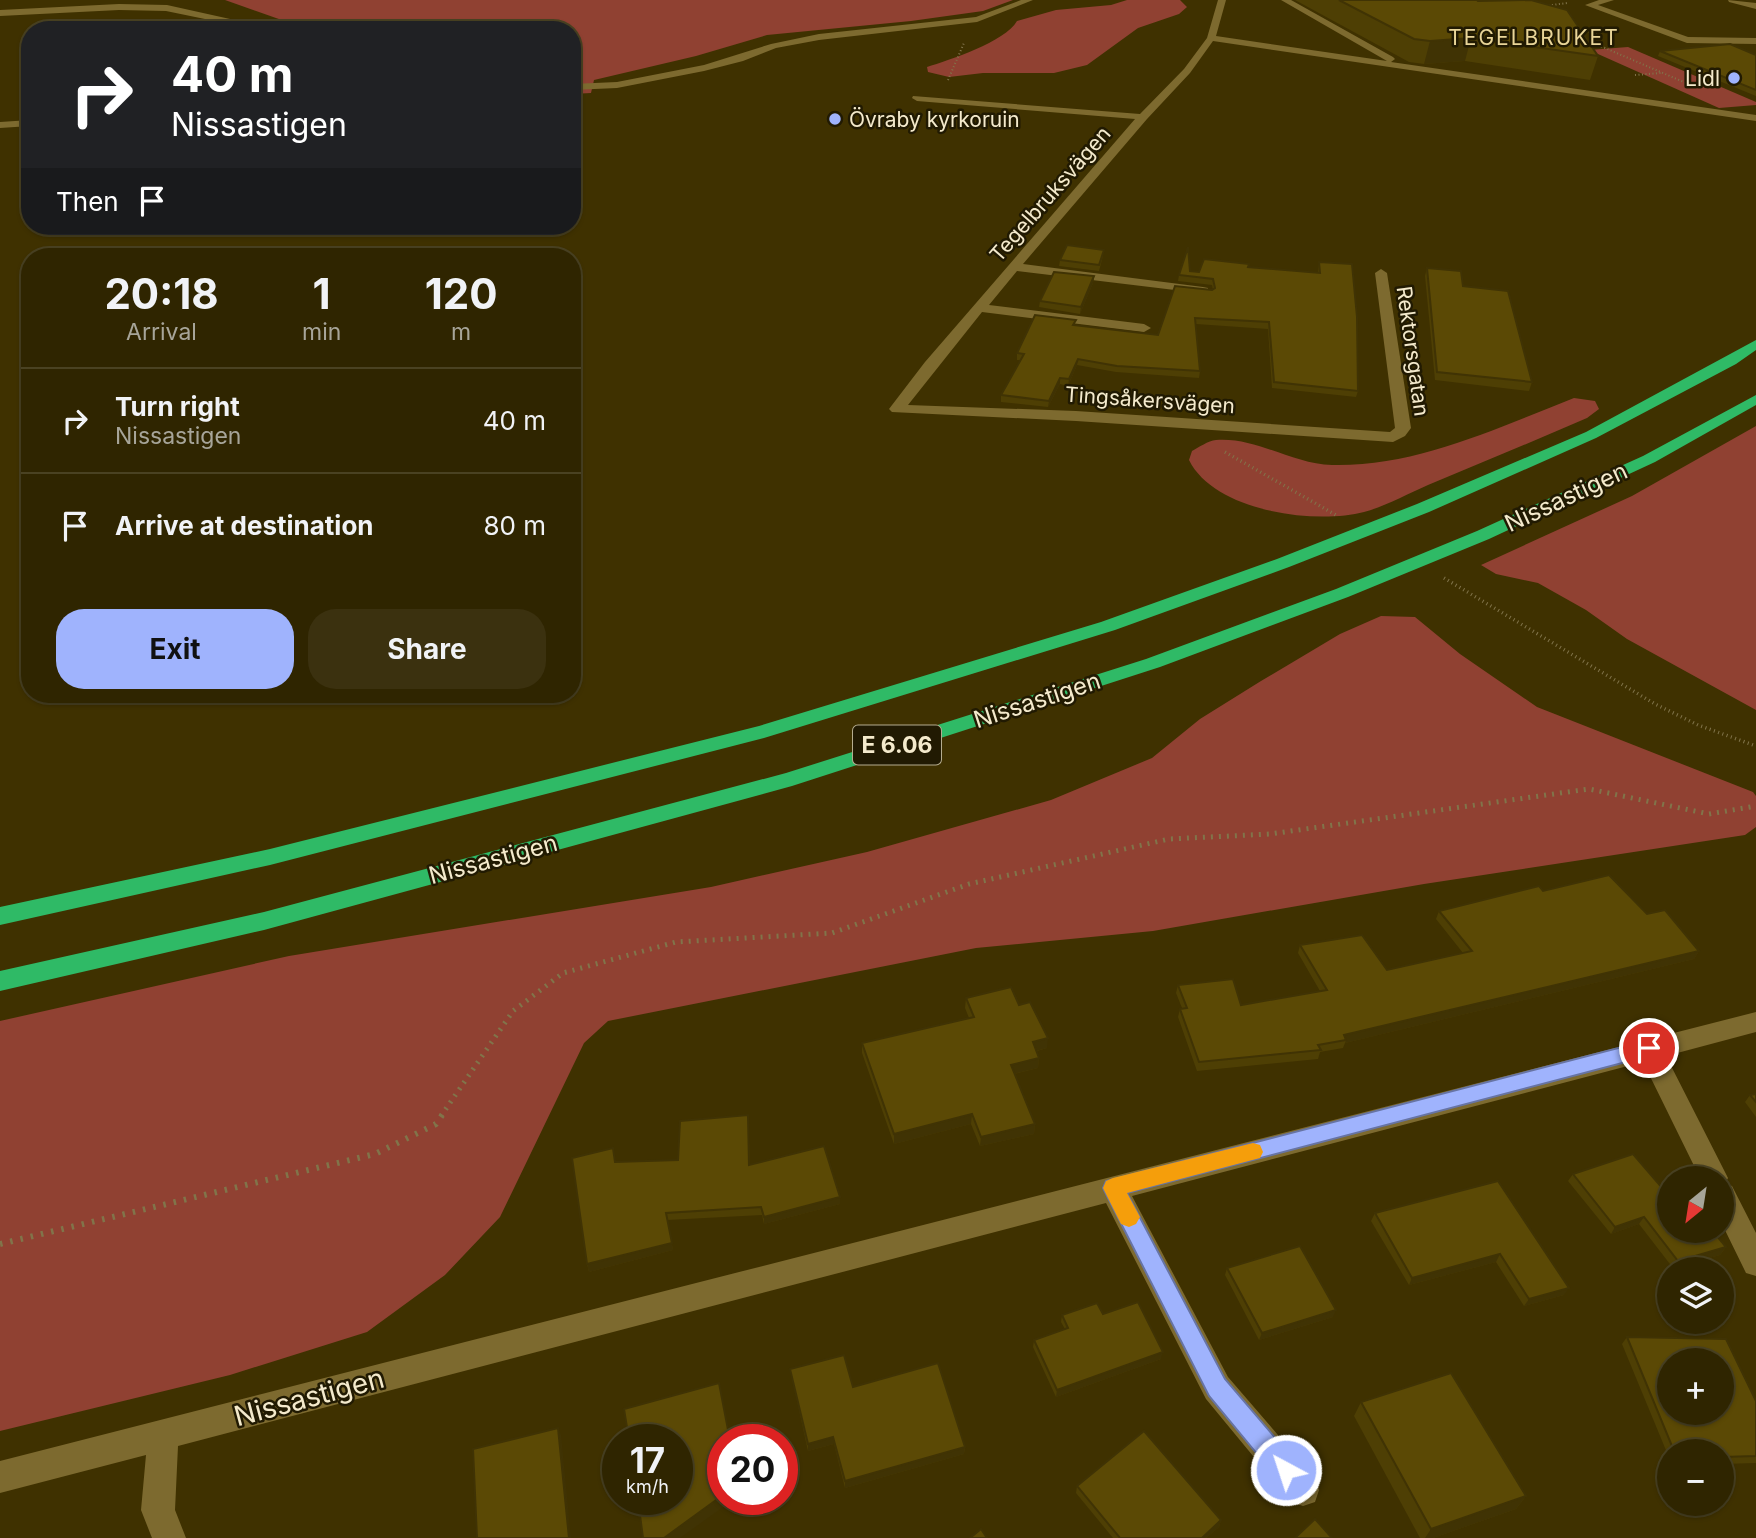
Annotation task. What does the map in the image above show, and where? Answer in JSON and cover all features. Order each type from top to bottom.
[{"type":"highway","name":"Nissastigen","points":[[0,916],[270,857],[764,731],[1108,625],[1283,563],[1423,508],[1591,435],[1731,361],[1756,344]]},
{"type":"highway","name":"Nissastigen","points":[[0,981],[264,921],[792,779],[1153,663],[1342,593],[1483,535],[1649,458],[1756,399]]},
{"type":"street","points":[[581,87],[617,85],[704,68],[740,59],[774,46],[819,37],[975,20],[1029,0]]},
{"type":"street","name":"Tegelbruksvägen","points":[[897,409],[1014,267],[1143,117],[1187,71],[1211,38],[1222,0]]},
{"type":"street","points":[[1285,0],[1395,61],[1395,65]]},
{"type":"street","points":[[1610,0],[1589,5],[1687,40],[1756,41]]},
{"type":"street","points":[[1732,0],[1756,6]]},
{"type":"street","points":[[0,13],[120,7],[167,8],[224,21]]},
{"type":"street","points":[[1211,38],[1756,118]]},
{"type":"street","points":[[917,98],[1143,117]]},
{"type":"street","points":[[0,125],[21,124]]},
{"type":"street","points":[[1014,267],[1206,291]]},
{"type":"street","name":"Rektorsgatan","points":[[1381,273],[1403,428],[1401,433]]},
{"type":"street","points":[[980,308],[1144,328]]},
{"type":"street","name":"Tingsåkersvägen","points":[[897,409],[1076,416],[1393,437],[1401,433]]},
{"type":"street","name":"Nissastigen","points":[[0,1477],[1756,1022]]},
{"type":"street","points":[[1649,1048],[1708,1166]]},
{"type":"street","points":[[1113,1188],[1217,1388],[1303,1490]]},
{"type":"street","points":[[1734,1219],[1756,1264]]},
{"type":"street","points":[[163,1436],[158,1510],[169,1538]]},
{"type":"path","points":[[1546,5],[1569,3]]},
{"type":"path","points":[[939,100],[975,20]]},
{"type":"path","points":[[1605,34],[1568,29],[1576,40],[1605,48],[1686,83]]},
{"type":"path","points":[[1605,48],[1616,42]]},
{"type":"path","points":[[1185,424],[1192,433],[1341,517]]},
{"type":"path","points":[[1440,576],[1655,704],[1698,725],[1756,746]]},
{"type":"path","points":[[0,1244],[375,1154],[436,1124],[513,1011],[563,973],[676,942],[832,933],[969,884],[1169,839],[1270,834],[1589,789],[1709,814],[1756,806]]},
{"type":"shaded area","points":[[225,0],[1013,0],[983,11],[767,35],[696,56],[594,80],[591,93],[581,94],[581,21],[284,21]]},
{"type":"shaded area","points":[[1127,0],[1180,0],[1187,7],[1179,14],[1138,28],[1087,65],[1054,73],[983,73],[949,77],[928,72],[927,67],[989,43],[1011,29],[1017,21],[1056,10],[1111,5]]},
{"type":"shaded area","points":[[1628,47],[1756,102],[1756,105],[1719,108],[1589,50]]},
{"type":"shaded area","points":[[1574,398],[1595,401],[1599,409],[1587,418],[1388,503],[1343,516],[1293,515],[1242,502],[1220,491],[1202,477],[1189,460],[1192,451],[1207,443],[1231,440],[1317,464],[1363,464],[1394,460],[1456,444]]},
{"type":"shaded area","points":[[1756,426],[1756,710],[1627,639],[1586,610],[1538,583],[1496,574],[1481,565],[1632,496]]},
{"type":"shaded area","points":[[1381,616],[1415,617],[1460,654],[1537,707],[1753,792],[1756,796],[1756,827],[1745,835],[1424,884],[1153,931],[976,948],[608,1021],[584,1043],[500,1217],[445,1275],[367,1332],[230,1375],[0,1431],[0,1021],[289,956],[711,887],[867,852],[1051,800],[1152,758],[1200,719],[1261,681],[1340,634]]},
{"type":"building","points":[[1339,0],[1531,0],[1567,10],[1598,56],[1471,38],[1430,41],[1414,39]]},
{"type":"building","name":"Lidl","points":[[1730,44],[1756,55],[1756,90],[1660,51]]},
{"type":"building","points":[[1067,245],[1104,250],[1099,265],[1060,260]]},
{"type":"building","points":[[1188,247],[1190,271],[1199,272],[1204,259],[1249,264],[1248,267],[1320,273],[1319,262],[1352,264],[1357,317],[1358,391],[1274,382],[1269,322],[1195,318],[1200,371],[1117,366],[1078,359],[1069,379],[1060,378],[1049,401],[1001,395],[1024,354],[1017,353],[1035,315],[1076,320],[1073,325],[1158,335],[1175,286],[1212,290],[1215,288],[1213,279],[1179,275]]},
{"type":"building","points":[[1427,268],[1461,271],[1463,286],[1508,291],[1532,382],[1437,372]]},
{"type":"building","points":[[1054,272],[1094,276],[1081,307],[1040,301]]},
{"type":"building","points":[[1609,875],[1647,914],[1665,910],[1699,951],[1344,1035],[1346,1040],[1318,1045],[1321,1050],[1199,1062],[1180,1009],[1187,1008],[1178,985],[1233,979],[1241,1005],[1327,990],[1300,945],[1362,935],[1387,970],[1472,951],[1439,911],[1539,886],[1543,891]]},
{"type":"building","points":[[1011,987],[1019,1005],[1030,1002],[1048,1038],[1033,1042],[1039,1058],[1011,1065],[1035,1124],[981,1137],[972,1114],[894,1134],[862,1043],[974,1017],[966,998]]},
{"type":"building","points":[[748,1115],[749,1165],[824,1146],[840,1197],[764,1217],[761,1207],[666,1213],[672,1243],[587,1264],[572,1158],[613,1148],[615,1162],[678,1160],[680,1121]]},
{"type":"building","points":[[1633,1154],[1657,1182],[1657,1234],[1644,1217],[1615,1227],[1573,1174]]},
{"type":"building","points":[[1498,1181],[1569,1288],[1529,1299],[1500,1254],[1412,1278],[1375,1213]]},
{"type":"building","points":[[1664,1243],[1723,1243],[1726,1247],[1692,1257],[1675,1257]]},
{"type":"building","points":[[1300,1246],[1336,1310],[1262,1333],[1227,1268]]},
{"type":"building","points":[[1138,1302],[1163,1352],[1057,1390],[1034,1340],[1068,1328],[1062,1315],[1097,1303],[1103,1314]]},
{"type":"building","points":[[1627,1337],[1726,1339],[1730,1348],[1657,1348],[1657,1410]]},
{"type":"building","points":[[844,1355],[853,1387],[938,1363],[965,1447],[845,1481],[833,1437],[808,1444],[790,1369]]},
{"type":"building","points":[[1734,1356],[1756,1401],[1756,1456],[1734,1457],[1734,1439],[1669,1439],[1663,1425],[1734,1425]]},
{"type":"building","points":[[1451,1373],[1526,1496],[1431,1529],[1361,1402]]},
{"type":"building","points":[[719,1383],[727,1424],[707,1424],[707,1507],[664,1538],[643,1538],[640,1515],[693,1515],[693,1424],[626,1424],[624,1409]]},
{"type":"building","points":[[558,1428],[569,1538],[477,1538],[473,1449]]},
{"type":"building","points":[[1144,1431],[1221,1520],[1202,1538],[1120,1538],[1077,1486]]},
{"type":"building","points":[[1315,1519],[1332,1538],[1295,1538]]},
{"type":"building","points":[[981,1529],[987,1538],[970,1538]]},
{"type":"slow traffic","points":[[1129,1217],[1113,1188],[1253,1152]]},
{"type":"place","name":"Lidl","points":[[1734,78]]},
{"type":"place","name":"Övraby kyrkoruin","points":[[835,119]]},
{"type":"district","name":"TEGELBRUKET","points":[[1534,37]]},
{"type":"route","points":[[1286,1470],[1217,1388],[1113,1188],[1649,1048]]}]
